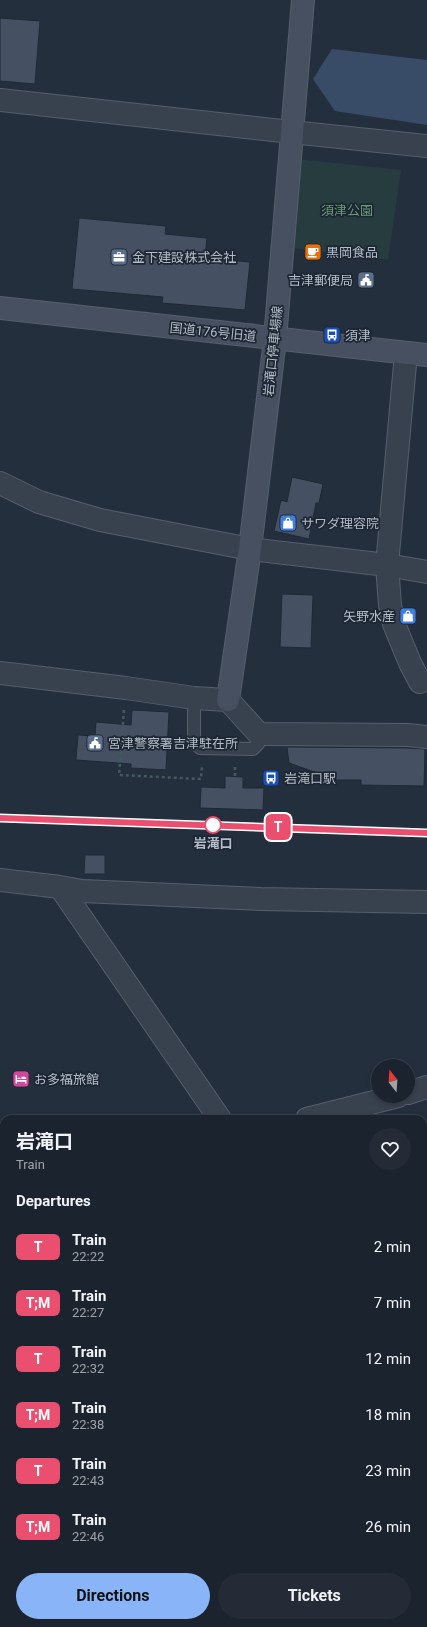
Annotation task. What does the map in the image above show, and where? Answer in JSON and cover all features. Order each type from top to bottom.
[{"type":"main road","name":"岩滝口停車場線","points":[[228,700],[250,549],[275,339],[303,0]]},
{"type":"main road","name":"国道176号旧道","points":[[0,308],[427,355]]},
{"type":"street","points":[[0,100],[427,146]]},
{"type":"street","points":[[406,352],[386,565],[390,605],[394,624],[410,663],[420,682]]},
{"type":"street","points":[[0,483],[39,502],[100,520],[250,549],[386,565],[427,572]]},
{"type":"street","points":[[0,674],[126,688],[194,698],[228,700],[258,734],[408,735],[427,738]]},
{"type":"street","points":[[0,880],[82,891],[152,895],[427,902]]},
{"type":"street","points":[[60,887],[217,1115]]},
{"type":"street","points":[[415,1091],[427,1087]]},
{"type":"street","points":[[323,1115],[371,1103]]},
{"type":"lane","points":[[194,698],[194,742],[200,748],[253,749],[258,744],[258,734]]},
{"type":"green space","name":"須津公園","points":[[297,159],[401,170],[388,260],[292,248]]},
{"type":"water","points":[[332,49],[427,60],[427,125],[335,111],[313,79]]},
{"type":"building","points":[[0,18],[40,21],[35,84],[0,81]]},
{"type":"building","points":[[79,218],[166,226],[165,234],[207,238],[205,258],[250,262],[245,310],[162,303],[163,297],[72,289]]},
{"type":"building","points":[[292,477],[323,484],[319,503],[316,503],[309,539],[274,531],[281,500],[287,502]]},
{"type":"building","points":[[282,594],[313,595],[311,648],[280,647]]},
{"type":"building","points":[[132,710],[169,712],[166,770],[131,768],[131,764],[76,760],[78,735],[95,736],[96,722],[131,725]]},
{"type":"building","points":[[287,747],[425,749],[424,786],[361,785],[361,780],[337,780],[289,763]]},
{"type":"building","points":[[225,776],[243,777],[243,788],[264,788],[263,810],[200,808],[201,787],[225,788]]},
{"type":"building","points":[[85,855],[105,855],[105,874],[84,874]]},
{"type":"railway","points":[[0,818],[427,833]]},
{"type":"train","name":"T","points":[[0,818],[427,833]]},
{"type":"place","name":"黒岡食品","points":[[313,252]]},
{"type":"place","name":"金下建設株式会社","points":[[119,257]]},
{"type":"place","name":"吉津郵便局","points":[[366,280]]},
{"type":"place","name":"須津","points":[[332,335]]},
{"type":"place","name":"サワダ理容院","points":[[288,523]]},
{"type":"place","name":"矢野水産","points":[[408,616]]},
{"type":"place","name":"宮津警察署吉津駐在所","points":[[95,743]]},
{"type":"place","name":"岩滝口駅","points":[[271,778]]},
{"type":"place","name":"岩滝口","points":[[213,825]]},
{"type":"place","name":"お多福旅館","points":[[21,1079]]}]
